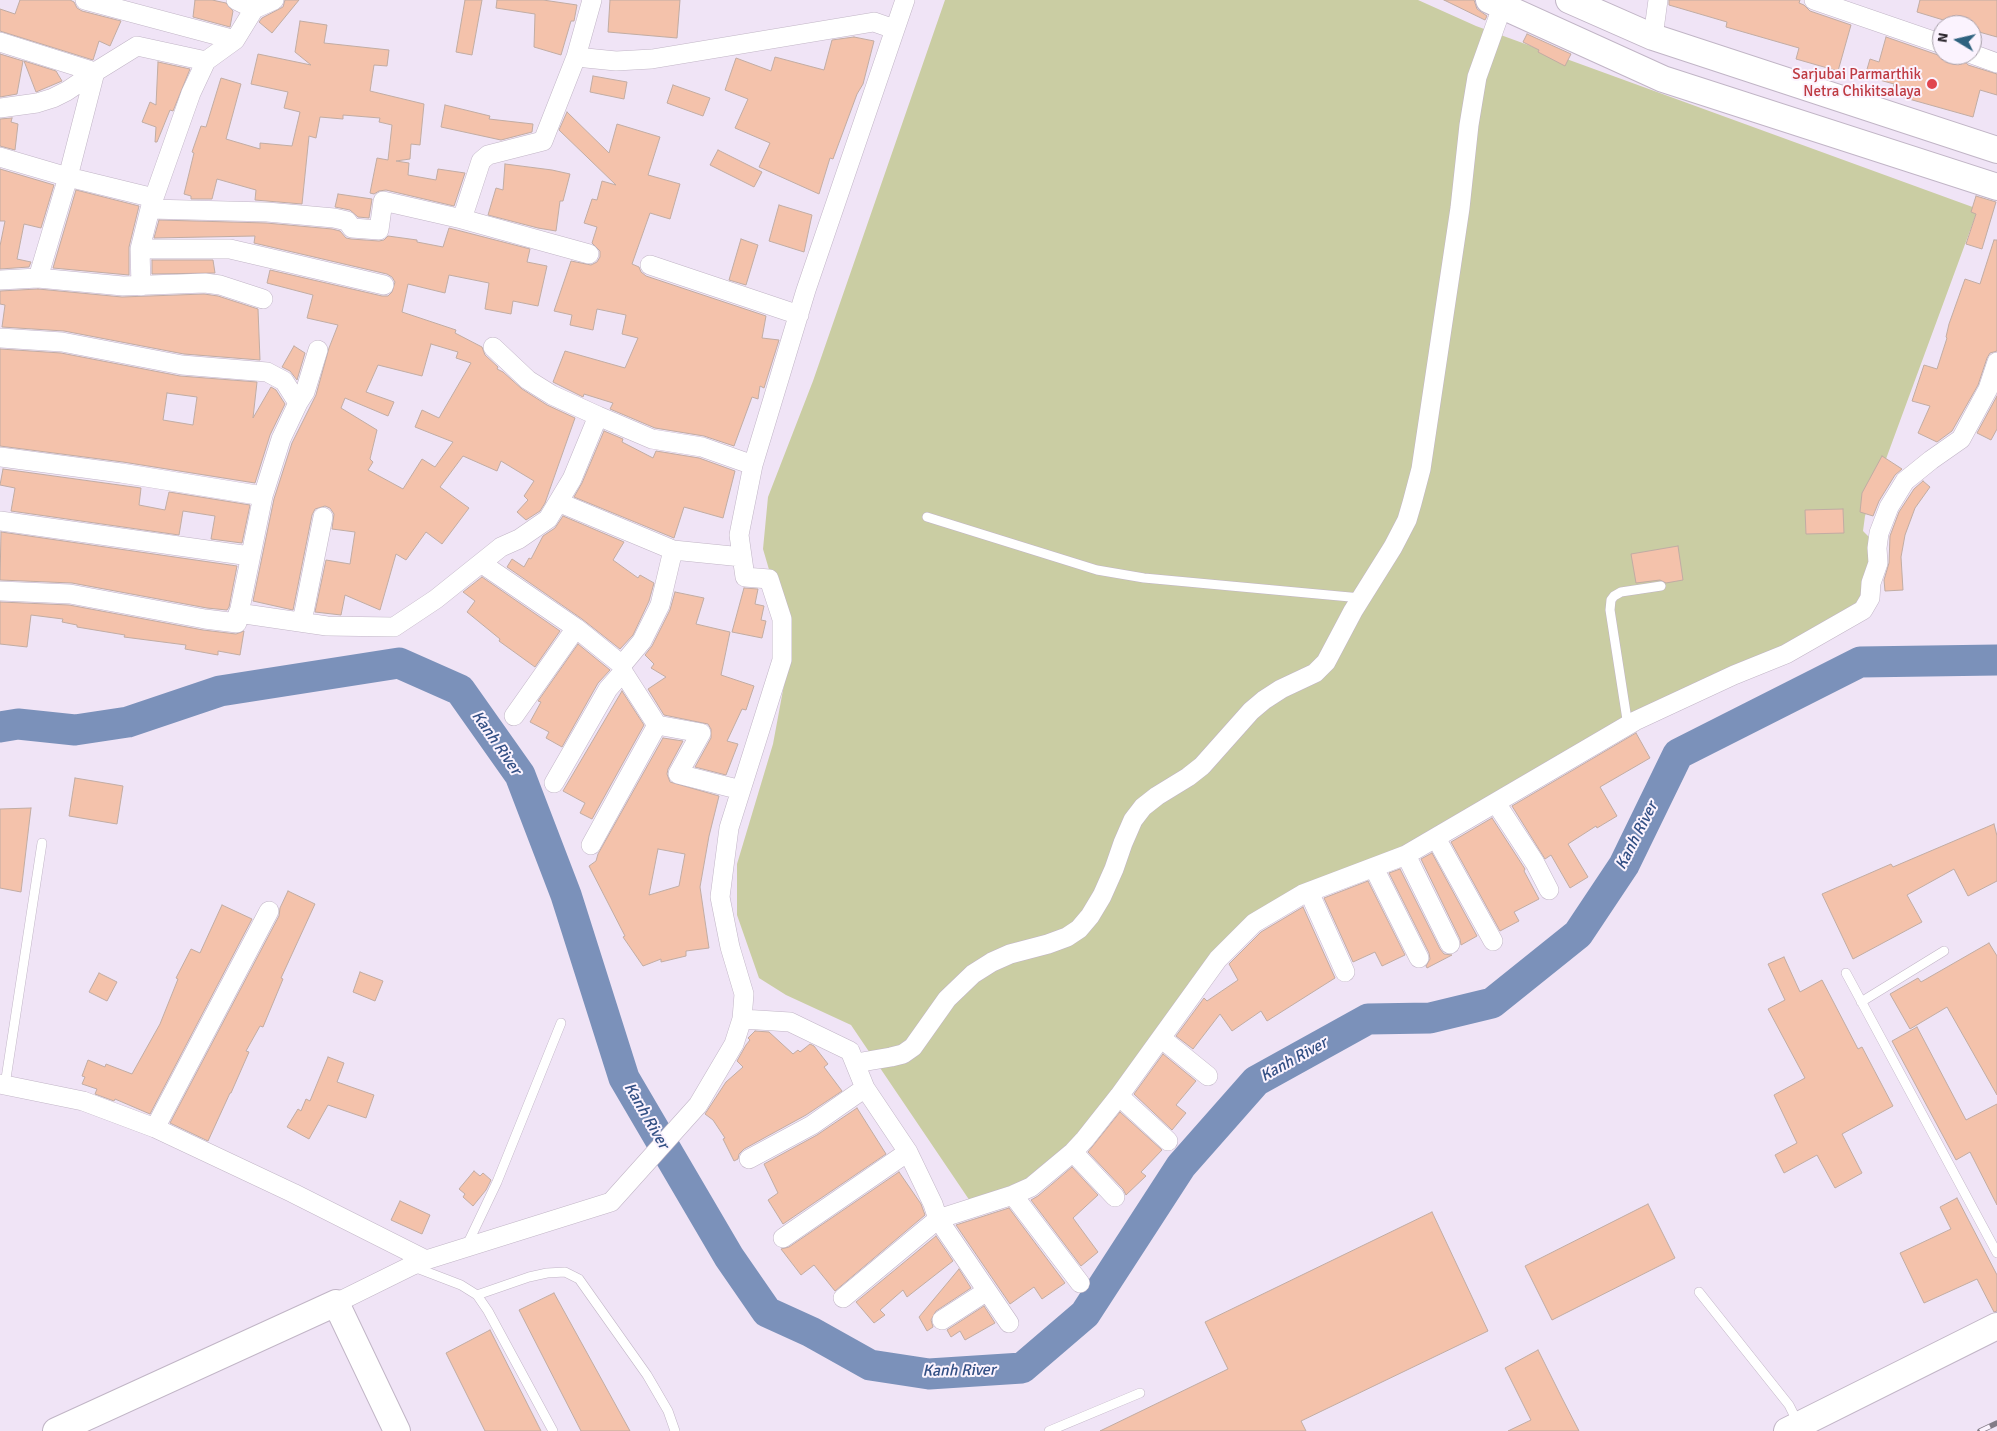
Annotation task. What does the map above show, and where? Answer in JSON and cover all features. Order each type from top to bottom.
[{"type":"main road","points":[[1570,0],[1653,37],[1997,150]]},
{"type":"main road","points":[[1496,3],[1663,79],[1997,187]]},
{"type":"main road","points":[[56,1431],[336,1303],[396,1431]]},
{"type":"main road","points":[[1793,1428],[1997,1326]]},
{"type":"street","points":[[85,0],[235,40]]},
{"type":"street","points":[[236,0],[254,9]]},
{"type":"street","points":[[141,286],[140,249],[152,203],[191,93],[206,61],[235,40],[254,9],[274,0]]},
{"type":"street","points":[[462,219],[481,161],[488,155],[543,141],[576,57],[592,0]]},
{"type":"street","points":[[336,1303],[418,1263],[612,1202],[698,1105],[734,1044],[742,1019],[744,994],[730,947],[720,897],[729,828],[782,660],[782,619],[769,579],[745,577],[739,535],[753,465],[806,290],[905,0]]},
{"type":"street","points":[[1653,37],[1658,0]]},
{"type":"street","points":[[1814,0],[1932,41]]},
{"type":"street","points":[[856,1063],[891,1058],[913,1047],[947,999],[973,974],[992,962],[1010,954],[1048,944],[1066,937],[1079,929],[1102,896],[1133,820],[1143,807],[1202,766],[1251,711],[1264,700],[1321,668],[1407,520],[1421,469],[1460,208],[1469,125],[1478,77],[1496,3]]},
{"type":"street","points":[[576,57],[616,61],[652,59],[874,22],[894,29]]},
{"type":"street","points":[[0,42],[94,72]]},
{"type":"street","points":[[0,108],[37,104],[53,98],[137,46],[186,55],[206,61]]},
{"type":"street","points":[[1982,58],[1997,63]]},
{"type":"street","points":[[38,278],[68,177],[94,72]]},
{"type":"street","points":[[0,157],[152,203],[334,218],[347,221],[352,228],[380,230],[383,201],[462,219],[588,254]]},
{"type":"street","points":[[140,249],[230,249],[384,285]]},
{"type":"street","points":[[650,265],[799,315]]},
{"type":"street","points":[[0,280],[38,278],[123,286],[205,282],[263,299]]},
{"type":"street","points":[[0,338],[62,342],[182,365],[268,372],[284,381],[298,403]]},
{"type":"street","points":[[493,347],[528,380],[552,395],[598,416],[652,439],[702,447],[753,465]]},
{"type":"street","points":[[0,591],[70,594],[205,619],[237,623],[263,496],[281,439],[305,392],[318,350]]},
{"type":"street","points":[[843,1298],[938,1220],[1013,1195],[1031,1187],[1073,1152],[1118,1096],[1218,959],[1254,923],[1309,892],[1406,855],[1635,721],[1725,679],[1786,654],[1863,610],[1870,598],[1871,583],[1878,563],[1879,533],[1889,507],[1905,481],[1961,439],[1988,389],[1997,362]]},
{"type":"street","points":[[238,613],[327,626],[394,626],[436,599],[501,547],[519,539],[548,519],[572,479],[598,416]]},
{"type":"street","points":[[0,457],[121,473],[263,496]]},
{"type":"street","points":[[558,502],[673,550],[742,557]]},
{"type":"street","points":[[302,622],[323,517]]},
{"type":"street","points":[[0,521],[250,556]]},
{"type":"street","points":[[554,783],[608,689],[642,641],[660,605],[673,550]]},
{"type":"street","points":[[481,563],[576,628],[623,669],[657,724],[702,734],[678,774],[741,790]]},
{"type":"street","points":[[514,716],[576,628]]},
{"type":"street","points":[[591,845],[657,724]]},
{"type":"street","points":[[1496,803],[1536,863],[1549,890]]},
{"type":"street","points":[[1436,838],[1492,941]]},
{"type":"street","points":[[1406,855],[1450,944]]},
{"type":"street","points":[[1374,868],[1419,958]]},
{"type":"street","points":[[1309,892],[1346,972]]},
{"type":"street","points":[[155,1128],[269,911]]},
{"type":"street","points":[[742,1019],[790,1022],[850,1051],[865,1088],[908,1152],[933,1204],[938,1220],[1009,1323]]},
{"type":"street","points":[[1161,1038],[1208,1076]]},
{"type":"street","points":[[2,1084],[83,1102],[155,1128],[293,1193],[418,1263]]},
{"type":"street","points":[[749,1159],[812,1125],[865,1088]]},
{"type":"street","points":[[1118,1096],[1168,1141]]},
{"type":"street","points":[[783,1238],[908,1152]]},
{"type":"street","points":[[1073,1152],[1115,1198]]},
{"type":"street","points":[[1013,1195],[1080,1282]]},
{"type":"street","points":[[942,1320],[987,1290]]},
{"type":"lane","points":[[927,517],[1106,572],[1144,578],[1362,598]]},
{"type":"lane","points":[[1628,726],[1610,610],[1611,600],[1621,592],[1661,586]]},
{"type":"lane","points":[[2,1084],[42,842]]},
{"type":"lane","points":[[1861,1002],[1944,951]]},
{"type":"lane","points":[[1846,973],[1997,1253]]},
{"type":"lane","points":[[466,1248],[497,1182],[561,1022]]},
{"type":"lane","points":[[418,1263],[477,1295],[488,1311],[552,1431]]},
{"type":"lane","points":[[477,1295],[528,1277],[547,1273],[565,1272],[579,1279],[647,1376],[668,1411],[675,1431]]},
{"type":"lane","points":[[1699,1292],[1789,1405],[1793,1428]]},
{"type":"lane","points":[[1049,1431],[1140,1393]]},
{"type":"green space","points":[[945,0],[1418,0],[1476,26],[1978,209],[1865,516],[1863,531],[1874,542],[1877,594],[1687,697],[1522,791],[1278,909],[1231,957],[1047,1184],[972,1204],[851,1025],[786,995],[759,978],[737,915],[737,864],[773,744],[786,674],[782,614],[763,549],[768,497],[813,381]]},
{"type":"building","points":[[20,0],[70,0],[82,11],[121,21],[110,46],[99,41],[93,60],[0,31],[0,9],[15,14]]},
{"type":"building","points":[[195,0],[212,0],[226,3],[233,11],[230,27],[193,17]]},
{"type":"building","points":[[285,0],[299,0],[272,33],[259,22],[262,18],[283,7]]},
{"type":"building","points":[[465,0],[482,0],[472,55],[456,52]]},
{"type":"building","points":[[497,0],[543,0],[577,5],[574,21],[571,21],[561,55],[534,47],[535,14],[496,8]]},
{"type":"building","points":[[610,0],[680,0],[677,38],[608,32]]},
{"type":"building","points":[[1444,0],[1474,0],[1477,9],[1487,16],[1485,20]]},
{"type":"building","points":[[1669,0],[1800,0],[1799,3],[1810,11],[1851,25],[1838,71],[1796,59],[1799,48],[1726,27],[1727,22],[1669,5]]},
{"type":"building","points":[[1920,0],[1997,0],[1997,37],[1982,33],[1982,15],[1932,15],[1932,17],[1917,12]]},
{"type":"building","points":[[300,21],[327,25],[324,43],[389,50],[387,66],[374,65],[370,91],[424,104],[420,145],[411,144],[410,159],[396,161],[409,163],[408,175],[436,180],[438,169],[465,173],[454,206],[386,190],[374,194],[370,193],[377,158],[388,160],[392,125],[379,122],[380,118],[343,115],[343,119],[320,117],[316,138],[309,136],[302,204],[255,200],[256,190],[217,179],[212,199],[191,199],[191,196],[184,194],[194,153],[192,152],[201,126],[206,127],[221,78],[241,84],[226,139],[260,149],[260,143],[292,146],[300,112],[284,108],[288,92],[251,84],[258,54],[311,65],[295,52]]},
{"type":"building","points":[[1527,34],[1571,54],[1565,66],[1523,42]]},
{"type":"building","points":[[854,37],[874,41],[863,84],[857,94],[833,159],[830,158],[819,194],[759,167],[770,143],[735,128],[748,99],[725,90],[736,58],[771,71],[775,57],[824,70],[832,40]]},
{"type":"building","points":[[1886,37],[1932,53],[1932,65],[1968,65],[1997,74],[1997,95],[1980,90],[1973,117],[1891,94],[1894,84],[1865,76],[1870,59],[1879,62]]},
{"type":"building","points":[[0,54],[23,61],[17,94],[0,97]]},
{"type":"building","points":[[24,61],[56,71],[62,81],[36,92]]},
{"type":"building","points":[[158,62],[190,69],[173,111],[170,110],[157,142],[155,142],[156,127],[142,122],[150,102],[156,105]]},
{"type":"building","points":[[593,76],[627,82],[624,99],[590,92]]},
{"type":"building","points":[[673,85],[710,98],[703,116],[667,103]]},
{"type":"building","points":[[445,105],[490,116],[489,119],[533,124],[532,132],[501,140],[441,127]]},
{"type":"building","points":[[567,112],[609,153],[617,124],[660,137],[648,175],[680,184],[670,219],[650,213],[632,264],[639,267],[646,276],[766,316],[762,338],[779,340],[764,388],[760,386],[758,399],[752,397],[734,446],[704,436],[655,428],[610,409],[613,403],[584,394],[583,397],[553,382],[565,351],[625,368],[638,338],[622,334],[626,315],[597,309],[593,330],[570,325],[572,315],[554,311],[571,261],[591,265],[597,262],[600,257],[600,251],[592,243],[597,227],[584,223],[592,199],[597,200],[602,181],[616,185],[559,130]]},
{"type":"building","points":[[12,118],[11,122],[18,124],[15,150],[0,146],[0,119]]},
{"type":"building","points":[[718,150],[762,172],[754,187],[710,165]]},
{"type":"building","points":[[505,164],[570,174],[563,201],[560,201],[556,231],[488,215],[496,188],[503,190]]},
{"type":"building","points":[[0,169],[54,185],[41,228],[24,224],[17,259],[31,262],[29,267],[0,269],[0,246],[5,221],[0,221]]},
{"type":"building","points":[[76,190],[139,206],[129,247],[129,275],[53,268]]},
{"type":"building","points":[[338,194],[372,199],[369,218],[358,217],[350,210],[335,207]]},
{"type":"building","points":[[1976,196],[1996,202],[1982,249],[1966,244],[1976,214],[1971,212]]},
{"type":"building","points":[[779,205],[812,215],[804,252],[769,241]]},
{"type":"building","points":[[159,220],[266,223],[332,229],[340,231],[346,238],[351,239],[379,241],[384,240],[388,236],[417,240],[417,242],[443,247],[449,228],[530,249],[527,262],[547,266],[538,306],[513,301],[511,314],[485,309],[489,283],[449,275],[445,293],[408,284],[402,312],[456,330],[455,333],[482,347],[485,355],[498,367],[497,369],[522,389],[547,405],[575,418],[545,503],[540,511],[526,520],[517,512],[528,500],[524,496],[534,481],[501,461],[497,471],[463,456],[440,487],[469,508],[442,544],[426,532],[406,560],[396,554],[380,610],[345,595],[341,615],[315,612],[326,560],[350,564],[355,532],[332,529],[334,514],[330,508],[325,506],[315,509],[312,515],[293,610],[253,601],[274,499],[292,443],[316,395],[329,348],[338,325],[307,318],[313,295],[267,283],[270,270],[382,296],[388,296],[392,292],[395,282],[387,274],[254,243],[255,236],[154,238]],"holes":[[[431,344],[458,352],[456,358],[471,363],[439,418],[422,410],[415,427],[453,442],[435,467],[422,459],[403,489],[368,470],[373,462],[370,459],[377,430],[341,408],[345,398],[388,416],[394,402],[366,392],[378,365],[422,376]]]},
{"type":"building","points":[[741,239],[758,245],[746,285],[729,280]]},
{"type":"building","points":[[1994,240],[1997,240],[1997,351],[1990,353],[1987,358],[1978,385],[1952,431],[1937,442],[1918,433],[1930,406],[1912,401],[1924,365],[1937,369],[1947,338],[1949,324],[1965,279],[1980,284]]},
{"type":"building","points":[[152,260],[213,260],[215,273],[152,274]]},
{"type":"building","points":[[38,289],[122,297],[204,294],[218,296],[258,309],[260,360],[184,354],[64,331],[2,327],[5,305],[0,304],[0,291]]},
{"type":"building","points":[[294,346],[305,353],[297,380],[290,371],[282,367]]},
{"type":"building","points":[[0,349],[61,353],[180,376],[257,382],[253,418],[271,387],[276,390],[285,404],[270,435],[255,483],[123,462],[0,446]],"holes":[[[167,393],[197,397],[193,425],[163,420]]]},
{"type":"building","points":[[1997,396],[1997,429],[1991,440],[1977,433]]},
{"type":"building","points":[[604,431],[623,439],[622,442],[653,458],[656,451],[699,458],[735,471],[723,518],[684,507],[674,538],[574,497]]},
{"type":"building","points":[[1882,456],[1902,469],[1895,475],[1879,501],[1873,516],[1860,512],[1862,493]]},
{"type":"building","points":[[3,469],[141,488],[139,505],[165,510],[169,492],[250,505],[242,543],[211,539],[215,516],[183,511],[179,535],[11,511],[15,488],[0,485]]},
{"type":"building","points":[[1923,481],[1930,487],[1915,508],[1905,535],[1901,557],[1903,590],[1885,591],[1884,580],[1889,563],[1890,536],[1899,512],[1914,489]]},
{"type":"building","points":[[1843,509],[1844,533],[1806,534],[1805,510]]},
{"type":"building","points":[[563,516],[624,542],[613,560],[638,578],[640,575],[654,583],[649,601],[633,635],[620,649],[582,619],[507,567],[512,559],[524,567],[529,558],[531,559],[543,536],[555,528]]},
{"type":"building","points":[[1,532],[237,566],[229,607],[227,610],[207,608],[72,583],[0,580]]},
{"type":"building","points":[[1678,546],[1683,580],[1666,583],[1660,580],[1636,583],[1631,554]]},
{"type":"building","points":[[482,577],[560,631],[535,667],[499,641],[500,639],[467,612],[475,601],[463,592]]},
{"type":"building","points":[[744,588],[758,589],[755,604],[764,606],[761,620],[766,621],[762,638],[732,632]]},
{"type":"building","points":[[675,592],[704,598],[696,624],[730,632],[721,675],[754,686],[746,710],[742,709],[727,741],[738,744],[726,775],[695,767],[711,738],[711,729],[708,724],[664,715],[648,689],[666,677],[651,668],[654,664],[645,655],[652,646],[670,610]]},
{"type":"building","points":[[0,602],[69,605],[203,630],[236,634],[244,631],[240,655],[218,651],[218,655],[185,649],[186,645],[124,637],[125,635],[77,627],[77,625],[62,622],[63,619],[31,615],[27,647],[0,644]]},
{"type":"building","points":[[578,644],[610,670],[598,683],[562,747],[546,738],[549,732],[530,722],[541,702],[538,701]]},
{"type":"building","points":[[622,691],[644,725],[592,819],[580,813],[585,803],[563,791]]},
{"type":"building","points":[[1636,733],[1650,758],[1600,787],[1617,816],[1597,828],[1596,826],[1568,844],[1588,877],[1570,888],[1551,855],[1545,859],[1512,806]]},
{"type":"building","points":[[663,738],[683,741],[668,769],[667,774],[670,782],[719,796],[709,836],[700,887],[709,948],[686,951],[686,956],[661,962],[661,959],[643,966],[623,937],[625,936],[589,866],[596,861],[598,854]],"holes":[[[658,849],[685,854],[679,886],[649,895]]]},
{"type":"building","points":[[75,778],[123,786],[117,824],[69,816]]},
{"type":"building","points":[[31,808],[21,892],[0,888],[0,809]]},
{"type":"building","points":[[1492,818],[1525,869],[1524,871],[1539,899],[1514,912],[1519,921],[1500,931],[1451,842]]},
{"type":"building","points":[[1994,824],[1997,836],[1997,881],[1968,896],[1954,869],[1907,895],[1922,922],[1853,959],[1822,894],[1891,864],[1893,867]]},
{"type":"building","points":[[1432,853],[1477,936],[1461,945],[1460,939],[1421,859]]},
{"type":"building","points":[[1400,869],[1440,949],[1444,954],[1452,955],[1427,968],[1426,966],[1430,959],[1429,953],[1389,873]]},
{"type":"building","points":[[1368,881],[1405,955],[1382,966],[1375,952],[1353,962],[1324,898]]},
{"type":"building","points":[[288,891],[315,904],[281,978],[283,979],[263,1027],[260,1026],[246,1051],[249,1052],[208,1141],[170,1123],[279,916],[280,908]]},
{"type":"building","points":[[222,905],[252,919],[150,1114],[115,1099],[114,1101],[95,1094],[97,1089],[82,1084],[85,1077],[82,1076],[88,1060],[105,1067],[106,1064],[132,1074],[160,1024],[178,979],[176,978],[191,949],[200,953]]},
{"type":"building","points":[[1303,907],[1335,978],[1267,1021],[1261,1011],[1232,1031],[1220,1014],[1193,1049],[1176,1036],[1204,998],[1207,1001],[1238,980],[1229,964],[1261,932]]},
{"type":"building","points":[[1989,943],[1997,956],[1997,1095],[1947,1007],[1910,1029],[1890,994],[1918,978],[1921,982]]},
{"type":"building","points":[[1784,957],[1800,992],[1822,980],[1858,1049],[1862,1047],[1893,1106],[1842,1134],[1862,1173],[1835,1188],[1817,1155],[1784,1173],[1775,1155],[1797,1143],[1774,1095],[1805,1078],[1768,1009],[1785,1000],[1768,964]]},
{"type":"building","points":[[360,972],[383,981],[375,1001],[353,992]]},
{"type":"building","points":[[99,973],[117,982],[107,1001],[89,992]]},
{"type":"building","points":[[1917,1027],[1966,1120],[1997,1104],[1997,1205],[1970,1152],[1956,1160],[1892,1041]]},
{"type":"building","points":[[755,1031],[769,1032],[793,1054],[798,1050],[800,1052],[810,1044],[814,1046],[828,1064],[824,1067],[842,1091],[806,1115],[744,1149],[739,1154],[738,1159],[734,1161],[723,1139],[725,1138],[713,1120],[705,1114],[726,1082],[743,1067],[737,1061],[750,1040],[748,1038]]},
{"type":"building","points":[[1163,1054],[1196,1081],[1176,1105],[1186,1113],[1172,1130],[1134,1094]]},
{"type":"building","points":[[328,1057],[344,1063],[337,1082],[374,1095],[366,1118],[328,1105],[309,1139],[287,1127],[298,1109],[301,1111],[306,1099],[310,1101]]},
{"type":"building","points":[[857,1108],[886,1154],[783,1224],[768,1200],[778,1193],[764,1164],[817,1135]]},
{"type":"building","points":[[1120,1112],[1162,1150],[1141,1172],[1146,1176],[1126,1195],[1123,1189],[1088,1152]]},
{"type":"building","points":[[1072,1167],[1098,1195],[1073,1218],[1098,1252],[1081,1266],[1031,1200]]},
{"type":"building","points":[[474,1171],[480,1176],[483,1173],[491,1180],[486,1190],[473,1206],[463,1197],[465,1194],[459,1189]]},
{"type":"building","points":[[899,1172],[921,1204],[925,1215],[835,1291],[814,1265],[801,1275],[781,1249],[789,1247]]},
{"type":"building","points":[[1957,1198],[1997,1275],[1997,1311],[1994,1312],[1977,1279],[1924,1303],[1900,1253],[1951,1229],[1940,1207]]},
{"type":"building","points":[[400,1201],[430,1215],[422,1234],[391,1220]]},
{"type":"building","points":[[1648,1204],[1675,1258],[1552,1320],[1525,1266]]},
{"type":"building","points":[[1009,1208],[1065,1283],[1042,1299],[1034,1287],[1010,1304],[956,1225]]},
{"type":"building","points":[[1432,1212],[1488,1331],[1301,1421],[1306,1431],[1100,1431],[1228,1369],[1205,1322]]},
{"type":"building","points":[[936,1236],[953,1261],[907,1297],[903,1290],[880,1310],[885,1315],[874,1323],[856,1302]]},
{"type":"building","points":[[959,1269],[971,1288],[936,1311],[931,1320],[933,1327],[927,1331],[919,1317]]},
{"type":"building","points":[[554,1293],[630,1431],[581,1431],[519,1310]]},
{"type":"building","points":[[984,1306],[995,1323],[965,1340],[960,1331],[951,1337],[947,1330]]},
{"type":"building","points":[[490,1330],[541,1431],[485,1431],[446,1353]]},
{"type":"building","points":[[1538,1350],[1579,1431],[1508,1431],[1531,1420],[1505,1368]]},
{"type":"waterway","name":"Kanh River","points":[[0,727],[18,724],[75,730],[128,722],[220,691],[399,663],[460,690],[520,775],[566,895],[624,1078],[729,1257],[767,1312],[811,1332],[870,1365],[929,1374],[1022,1368],[1085,1314],[1181,1166],[1256,1081],[1368,1019],[1430,1018],[1492,1003],[1578,934],[1624,865],[1678,754],[1860,662],[1997,660]]},
{"type":"railway","points":[[1980,1431],[1997,1423]]},
{"type":"place","name":"Sarjubai Parmarthik Netra Chikitsalaya","points":[[1932,84]]}]
